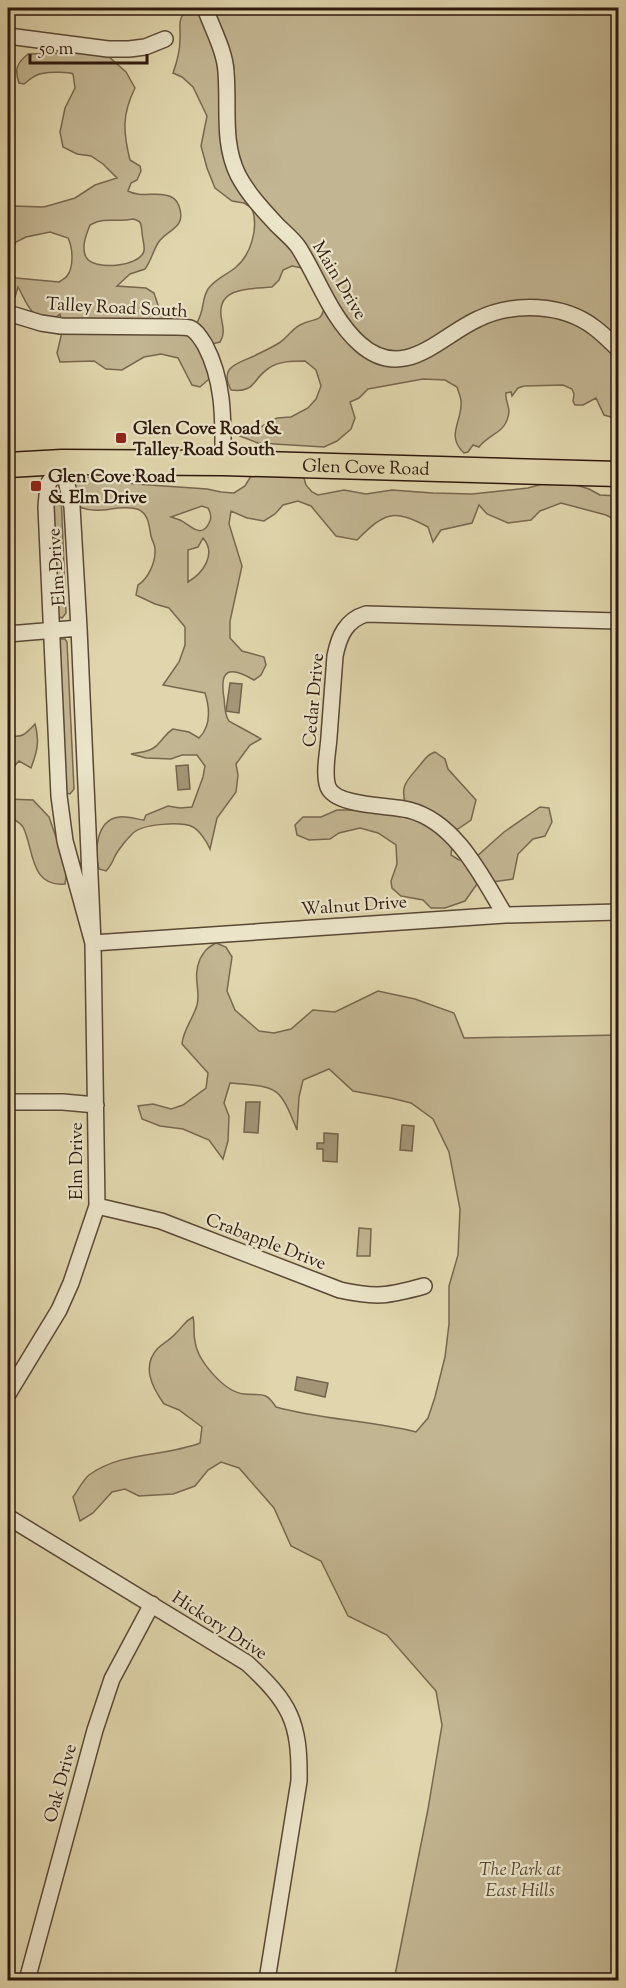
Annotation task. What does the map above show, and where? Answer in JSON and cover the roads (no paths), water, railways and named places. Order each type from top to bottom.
[{"type":"main road","name":"Glen Cove Road","points":[[8,465],[62,462],[223,463],[618,474]]},
{"type":"street","name":"Main Drive","points":[[205,8],[226,71],[225,114],[228,147],[238,175],[258,205],[298,246],[343,327],[362,346],[380,356],[396,359],[415,356],[441,343],[477,319],[505,309],[549,309],[574,315],[594,327],[618,349]]},
{"type":"street","points":[[8,22],[8,37],[118,49],[146,47],[165,39]]},
{"type":"street","name":"Talley Road South","points":[[8,313],[41,323],[61,326],[189,327],[194,330],[206,348],[220,386],[223,411],[223,463]]},
{"type":"street","name":"Elm Drive","points":[[8,1394],[63,1301],[82,1254],[97,1206],[93,943],[80,628],[72,507],[62,462]]},
{"type":"street","name":"Elm Drive","points":[[62,462],[48,484],[46,507],[60,808],[65,841],[93,943]]},
{"type":"street","name":"Cedar Drive","points":[[506,915],[466,852],[435,823],[409,810],[349,801],[332,794],[328,787],[326,767],[335,656],[339,640],[344,630],[357,617],[366,614],[618,621]]},
{"type":"street","points":[[8,633],[80,628]]},
{"type":"street","name":"Walnut Drive","points":[[93,943],[506,915],[618,912]]},
{"type":"street","points":[[8,1102],[63,1102],[96,1105]]},
{"type":"street","name":"Crabapple Drive","points":[[97,1206],[160,1221],[340,1290],[381,1296],[424,1286]]},
{"type":"street","name":"Hickory Drive","points":[[8,1517],[248,1663],[273,1687],[288,1708],[296,1729],[300,1755],[299,1780],[267,1980]]},
{"type":"street","name":"Oak Drive","points":[[27,1980],[101,1710],[112,1679],[152,1604]]},
{"type":"place","name":"Glen Cove Road & Talley Road South","points":[[121,438]]},
{"type":"place","name":"Glen Cove Road & Elm Drive","points":[[36,486]]},
{"type":"park label","name":"The Park at East Hills","points":[[520,1879]]}]
